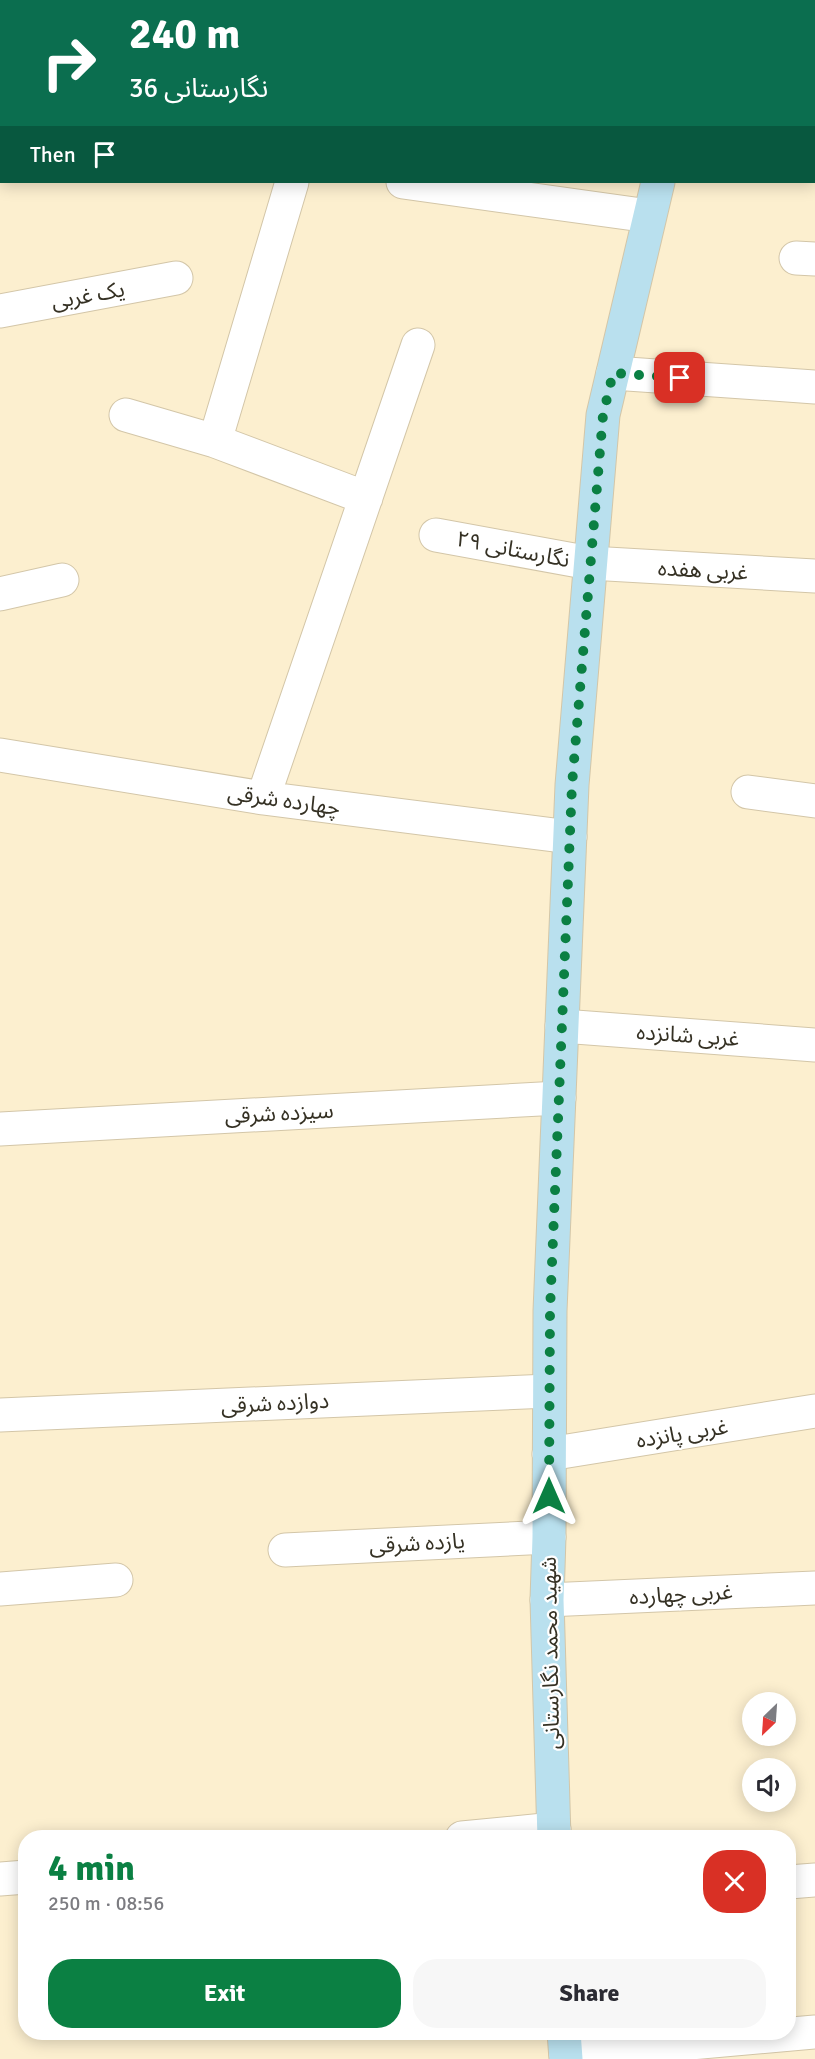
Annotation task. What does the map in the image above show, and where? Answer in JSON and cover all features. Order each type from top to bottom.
[{"type":"street","points":[[215,441],[292,183]]},
{"type":"street","points":[[410,183],[649,216]]},
{"type":"street","name":"شهید محمد نگارستانی","points":[[554,1830],[547,1600],[550,1311],[572,785],[603,415],[658,183]]},
{"type":"street","name":"یک غربی","points":[[0,311],[176,278]]},
{"type":"street","points":[[263,798],[418,345]]},
{"type":"street","points":[[613,373],[815,387]]},
{"type":"street","points":[[126,415],[215,441],[366,498]]},
{"type":"street","name":"نگارستانی ۲۹","points":[[436,535],[590,563]]},
{"type":"street","name":"غربی هفده","points":[[590,563],[815,576]]},
{"type":"street","points":[[0,594],[62,580]]},
{"type":"street","name":"چهارده شرقی","points":[[0,755],[263,798],[570,837]]},
{"type":"street","points":[[748,792],[815,801]]},
{"type":"street","name":"غربی شانزده","points":[[562,1026],[815,1044]]},
{"type":"street","name":"سیزده شرقی","points":[[0,1129],[559,1098]]},
{"type":"street","name":"دوازده شرقی","points":[[0,1415],[549,1391]]},
{"type":"street","name":"غربی پانزده","points":[[549,1454],[815,1411]]},
{"type":"street","name":"یازده شرقی","points":[[285,1550],[549,1537]]},
{"type":"street","points":[[0,1589],[116,1580]]},
{"type":"street","name":"غربی چهارده","points":[[547,1600],[815,1588]]},
{"type":"street","points":[[0,1879],[18,1878]]},
{"type":"street","points":[[796,1881],[815,1880]]},
{"type":"street","points":[[796,2033],[815,2032]]},
{"type":"street","points":[[565,2049],[697,2040]]},
{"type":"route","points":[[549,1496],[550,1311],[572,785],[603,415],[613,373],[680,378]]}]
